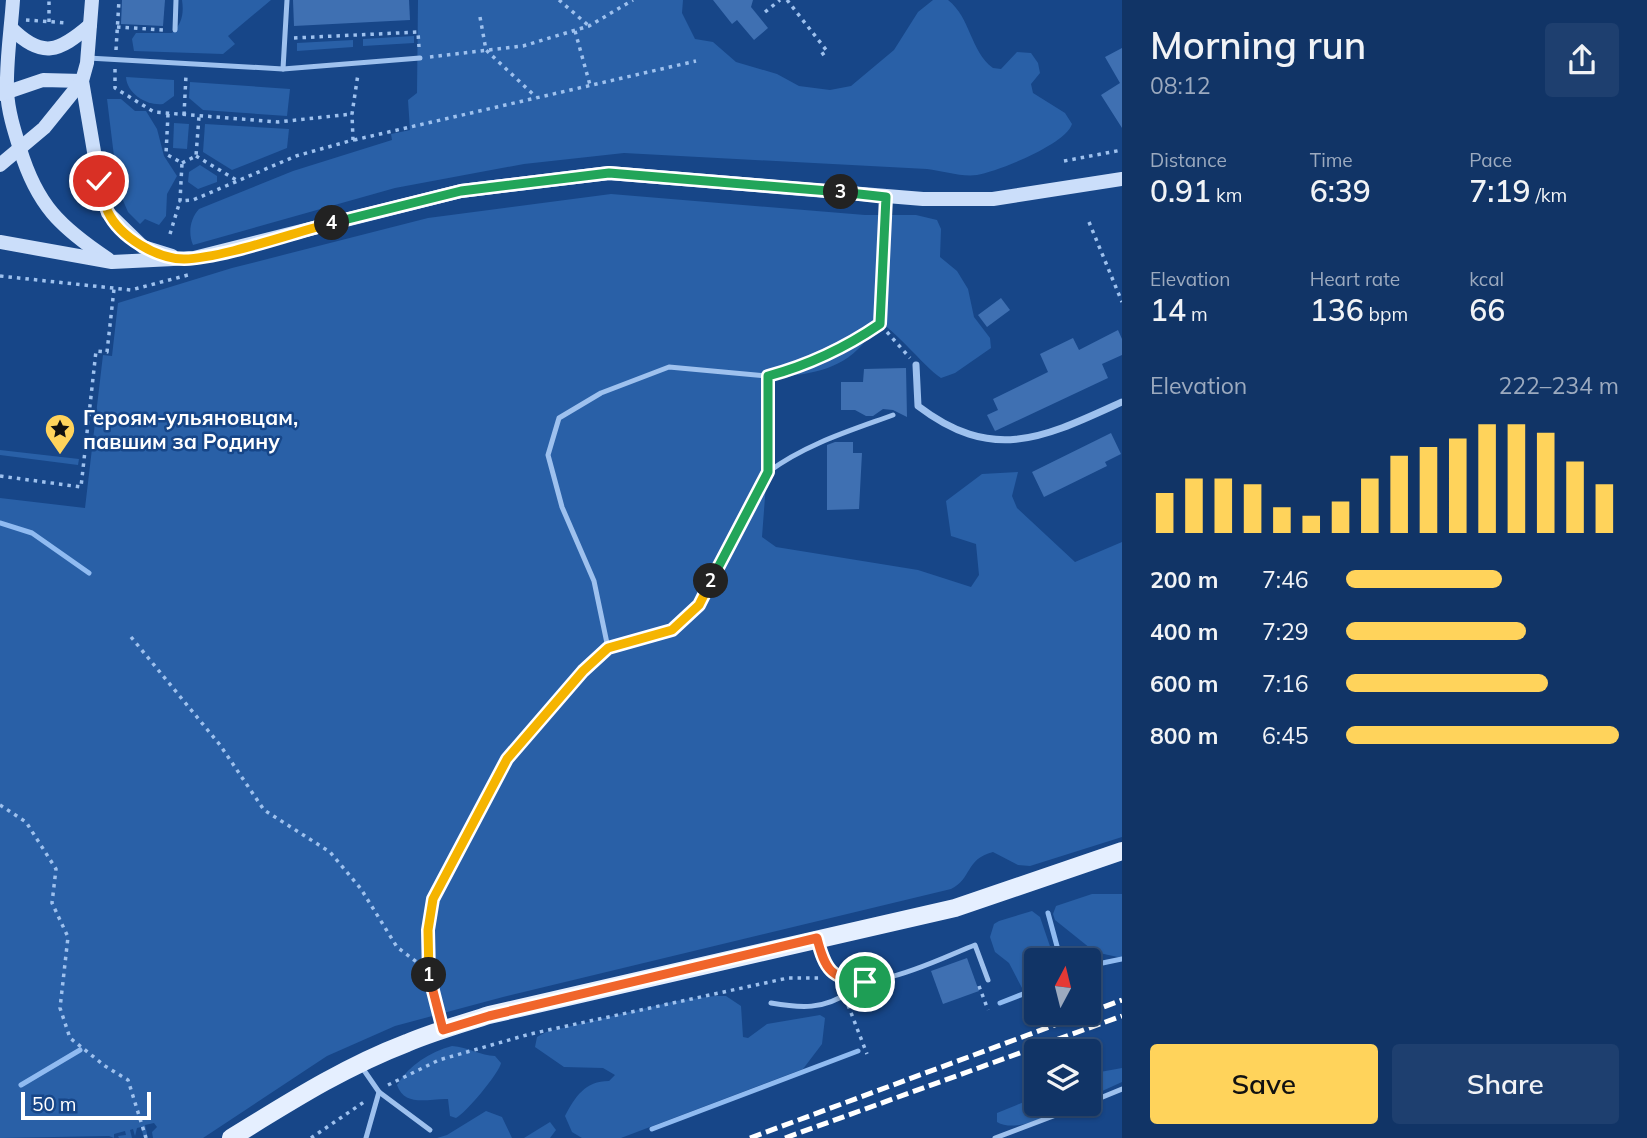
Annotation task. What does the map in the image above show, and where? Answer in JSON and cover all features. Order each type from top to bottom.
[{"type":"main road","points":[[13,0],[16,24],[4,93],[20,150],[37,195],[68,230],[112,262]]},
{"type":"main road","points":[[92,0],[88,58],[82,81],[99,181],[108,213],[143,247],[181,259]]},
{"type":"main road","points":[[16,24],[33,48],[43,50],[65,44],[90,25]]},
{"type":"main road","points":[[4,93],[43,80],[82,81]]},
{"type":"main road","points":[[0,165],[44,128],[82,81]]},
{"type":"main road","points":[[0,242],[112,262],[181,259],[209,255],[461,191],[609,173],[886,204],[993,199],[1122,179]]},
{"type":"main road","points":[[231,1138],[359,1064],[443,1030],[489,1016],[955,908],[1122,851]]},
{"type":"street","points":[[916,365],[918,406],[963,434],[985,439],[1013,440],[1051,435],[1122,402]]},
{"type":"lane","points":[[175,30],[176,0]]},
{"type":"lane","points":[[283,69],[287,0]]},
{"type":"lane","points":[[88,58],[283,69],[420,58]]},
{"type":"lane","points":[[608,648],[594,581],[562,507],[548,455],[559,418],[601,393],[668,367],[768,376],[801,367],[853,342],[880,324]]},
{"type":"lane","points":[[443,1030],[428,970],[428,930],[433,899],[500,771],[527,734],[542,721],[583,671],[608,648],[672,630],[699,605],[768,472],[784,459],[814,444],[893,415]]},
{"type":"lane","points":[[817,938],[823,961],[835,975],[851,980],[874,982],[975,945],[988,980]]},
{"type":"lane","points":[[771,1003],[799,1008],[828,1005],[849,992],[851,980]]},
{"type":"lane","points":[[359,1064],[379,1092],[430,1130]]},
{"type":"lane","points":[[1101,1098],[1122,1089]]},
{"type":"lane","points":[[366,1138],[379,1092]]},
{"type":"lane","points":[[995,1138],[1055,1116]]},
{"type":"path","points":[[48,22],[50,0]]},
{"type":"path","points":[[119,0],[115,88],[154,112],[278,122],[352,114]]},
{"type":"path","points":[[559,0],[589,26]]},
{"type":"path","points":[[285,38],[418,32],[420,58],[523,46],[589,26],[633,0]]},
{"type":"path","points":[[765,12],[780,0]]},
{"type":"path","points":[[787,0],[827,51],[818,57]]},
{"type":"path","points":[[480,17],[486,50],[536,97]]},
{"type":"path","points":[[16,24],[72,23]]},
{"type":"path","points":[[117,27],[175,30]]},
{"type":"path","points":[[575,31],[590,85]]},
{"type":"path","points":[[180,201],[193,200],[296,156],[353,140],[696,61]]},
{"type":"path","points":[[184,115],[187,64]]},
{"type":"path","points":[[353,140],[352,114],[359,65]]},
{"type":"path","points":[[168,114],[166,154],[182,163]]},
{"type":"path","points":[[196,156],[199,116]]},
{"type":"path","points":[[1064,161],[1122,150]]},
{"type":"path","points":[[182,163],[196,156]]},
{"type":"path","points":[[196,156],[238,181]]},
{"type":"path","points":[[170,234],[180,201],[182,163]]},
{"type":"path","points":[[873,209],[886,204],[880,324],[916,365]]},
{"type":"path","points":[[1088,222],[1122,302]]},
{"type":"path","points":[[0,276],[131,290],[199,272]]},
{"type":"path","points":[[0,476],[81,487],[96,351],[107,352],[114,289]]},
{"type":"path","points":[[768,376],[768,472]]},
{"type":"path","points":[[131,637],[220,745],[264,810],[330,852],[362,889],[397,947],[428,970]]},
{"type":"path","points":[[0,805],[26,822],[56,869],[52,903],[68,937],[60,1008],[70,1038],[128,1080],[146,1138]]},
{"type":"path","points":[[311,1138],[398,1079],[439,1060],[530,1034],[788,978],[818,980],[835,975]]},
{"type":"path","points":[[981,990],[988,1009]]},
{"type":"path","points":[[852,1014],[867,1051]]},
{"type":"shaded area","points":[[182,0],[271,0],[228,36],[235,44],[223,54],[134,51],[132,39],[136,33],[172,33],[175,30],[182,18]]},
{"type":"shaded area","points":[[418,0],[683,0],[682,13],[695,39],[713,42],[736,62],[777,74],[799,86],[830,90],[851,86],[894,50],[918,12],[933,0],[948,0],[962,16],[980,53],[993,68],[1001,69],[1017,52],[1031,53],[1038,63],[1040,73],[1031,84],[1033,93],[1065,113],[1072,124],[1067,132],[1044,148],[1014,163],[977,175],[958,175],[927,169],[624,153],[524,164],[395,188],[193,245],[191,226],[199,209],[293,171],[392,140],[391,134],[410,130],[408,100],[417,93]]},
{"type":"shaded area","points":[[414,36],[414,43],[363,46],[363,39]]},
{"type":"shaded area","points":[[353,40],[353,47],[297,51],[297,43]]},
{"type":"shaded area","points":[[126,77],[174,80],[174,96],[163,104],[145,101],[130,89]]},
{"type":"shaded area","points":[[190,82],[290,89],[287,116],[203,110],[189,98]]},
{"type":"shaded area","points":[[107,99],[121,99],[135,111],[146,111],[157,129],[164,156],[177,176],[167,194],[166,216],[159,225],[145,219],[140,224],[128,212],[118,189]]},
{"type":"shaded area","points":[[174,123],[189,124],[187,149],[173,148]]},
{"type":"shaded area","points":[[205,124],[289,129],[287,148],[232,170],[203,152]]},
{"type":"shaded area","points":[[200,165],[217,176],[217,182],[198,189],[188,182],[189,172]]},
{"type":"shaded area","points":[[611,194],[865,215],[916,215],[937,220],[941,229],[940,257],[957,271],[968,289],[974,317],[990,338],[991,348],[955,373],[941,378],[888,328],[874,320],[864,342],[843,361],[810,373],[774,377],[762,537],[776,547],[918,570],[971,587],[979,575],[976,544],[951,536],[946,501],[982,474],[1018,472],[1012,496],[1017,508],[1075,562],[1122,542],[1122,837],[1030,866],[1018,865],[993,852],[978,859],[958,885],[951,889],[503,997],[395,1026],[327,1056],[203,1138],[153,1138],[152,1132],[157,1127],[154,1123],[145,1125],[148,1138],[144,1138],[141,1127],[137,1128],[135,1136],[133,1129],[130,1130],[132,1138],[119,1138],[118,1136],[126,1135],[125,1131],[114,1134],[114,1138],[0,1138],[0,498],[85,508],[103,355],[112,356],[118,303],[232,268],[428,218]]},
{"type":"shaded area","points":[[0,450],[79,459],[78,465],[0,455]]},
{"type":"shaded area","points":[[1092,894],[1122,894],[1122,958],[1101,953],[1101,948],[1090,948],[1055,920],[1053,914],[1056,906]]},
{"type":"shaded area","points":[[1032,911],[1040,917],[1051,948],[1024,948],[1024,988],[1009,963],[995,952],[990,937],[994,924]]},
{"type":"shaded area","points":[[726,996],[741,1006],[743,1037],[748,1038],[767,1024],[820,1015],[825,1018],[822,1044],[803,1069],[621,1138],[582,1138],[572,1132],[565,1116],[577,1097],[587,1087],[609,1081],[615,1075],[603,1068],[564,1067],[535,1047],[537,1037],[546,1032],[676,1001]]},
{"type":"shaded area","points":[[452,1046],[495,1056],[501,1063],[495,1075],[467,1109],[456,1118],[450,1116],[448,1099],[412,1099],[406,1097],[397,1085],[421,1060]]},
{"type":"shaded area","points":[[1122,1068],[1122,1082],[1101,1092],[1101,1072]]},
{"type":"shaded area","points":[[1024,1102],[1024,1116],[1048,1116],[1015,1126],[997,1122],[997,1113]]},
{"type":"shaded area","points":[[486,1111],[502,1117],[512,1138],[437,1138],[447,1135]]},
{"type":"shaded area","points":[[550,1122],[556,1130],[550,1138],[524,1138]]},
{"type":"building","points":[[122,0],[165,0],[163,26],[121,24]]},
{"type":"building","points":[[293,0],[409,0],[410,20],[294,26]]},
{"type":"building","points":[[713,0],[753,0],[751,7],[768,28],[754,40],[737,20],[732,24]]},
{"type":"building","points":[[1122,48],[1122,128],[1101,95],[1120,83],[1105,57]]},
{"type":"building","points":[[1001,298],[1010,310],[987,327],[978,315]]},
{"type":"building","points":[[1118,330],[1122,339],[1122,355],[1102,364],[1108,378],[995,431],[987,415],[998,410],[993,399],[1048,372],[1040,354],[1073,338],[1079,350]]},
{"type":"building","points":[[906,368],[907,417],[893,410],[883,409],[873,416],[866,416],[855,410],[841,410],[841,382],[863,382],[864,369]]},
{"type":"building","points":[[1111,433],[1121,454],[1105,462],[1107,466],[1044,497],[1032,472]]},
{"type":"building","points":[[853,442],[853,453],[862,453],[859,509],[827,510],[827,445]]},
{"type":"building","points":[[967,958],[979,991],[943,1004],[931,971]]},
{"type":"waterway","points":[[0,523],[32,533],[89,573]]},
{"type":"waterway","points":[[1048,913],[1057,948]]},
{"type":"waterway","points":[[1101,963],[1122,959]]},
{"type":"waterway","points":[[1000,1003],[1024,994]]},
{"type":"waterway","points":[[21,1085],[80,1050]]},
{"type":"waterway","points":[[652,1129],[858,1051]]},
{"type":"railway","points":[[1101,1008],[1122,1000]]},
{"type":"railway","points":[[785,1138],[1122,1016]]},
{"type":"railway","points":[[750,1138],[1052,1026]]},
{"type":"place","name":"Героям-ульяновцам, павшим за Родину","points":[[60,456]]},
{"type":"route","points":[[99,181],[108,213],[120,227],[143,247],[181,259],[209,255],[461,191],[609,173],[886,197],[880,324],[853,342],[801,367],[768,376],[768,472],[699,605],[672,630],[608,648],[583,671],[542,721],[527,734],[507,759],[454,854],[433,899],[428,930],[428,970],[443,1030],[489,1016],[817,938],[828,969],[844,979],[865,982]]}]
